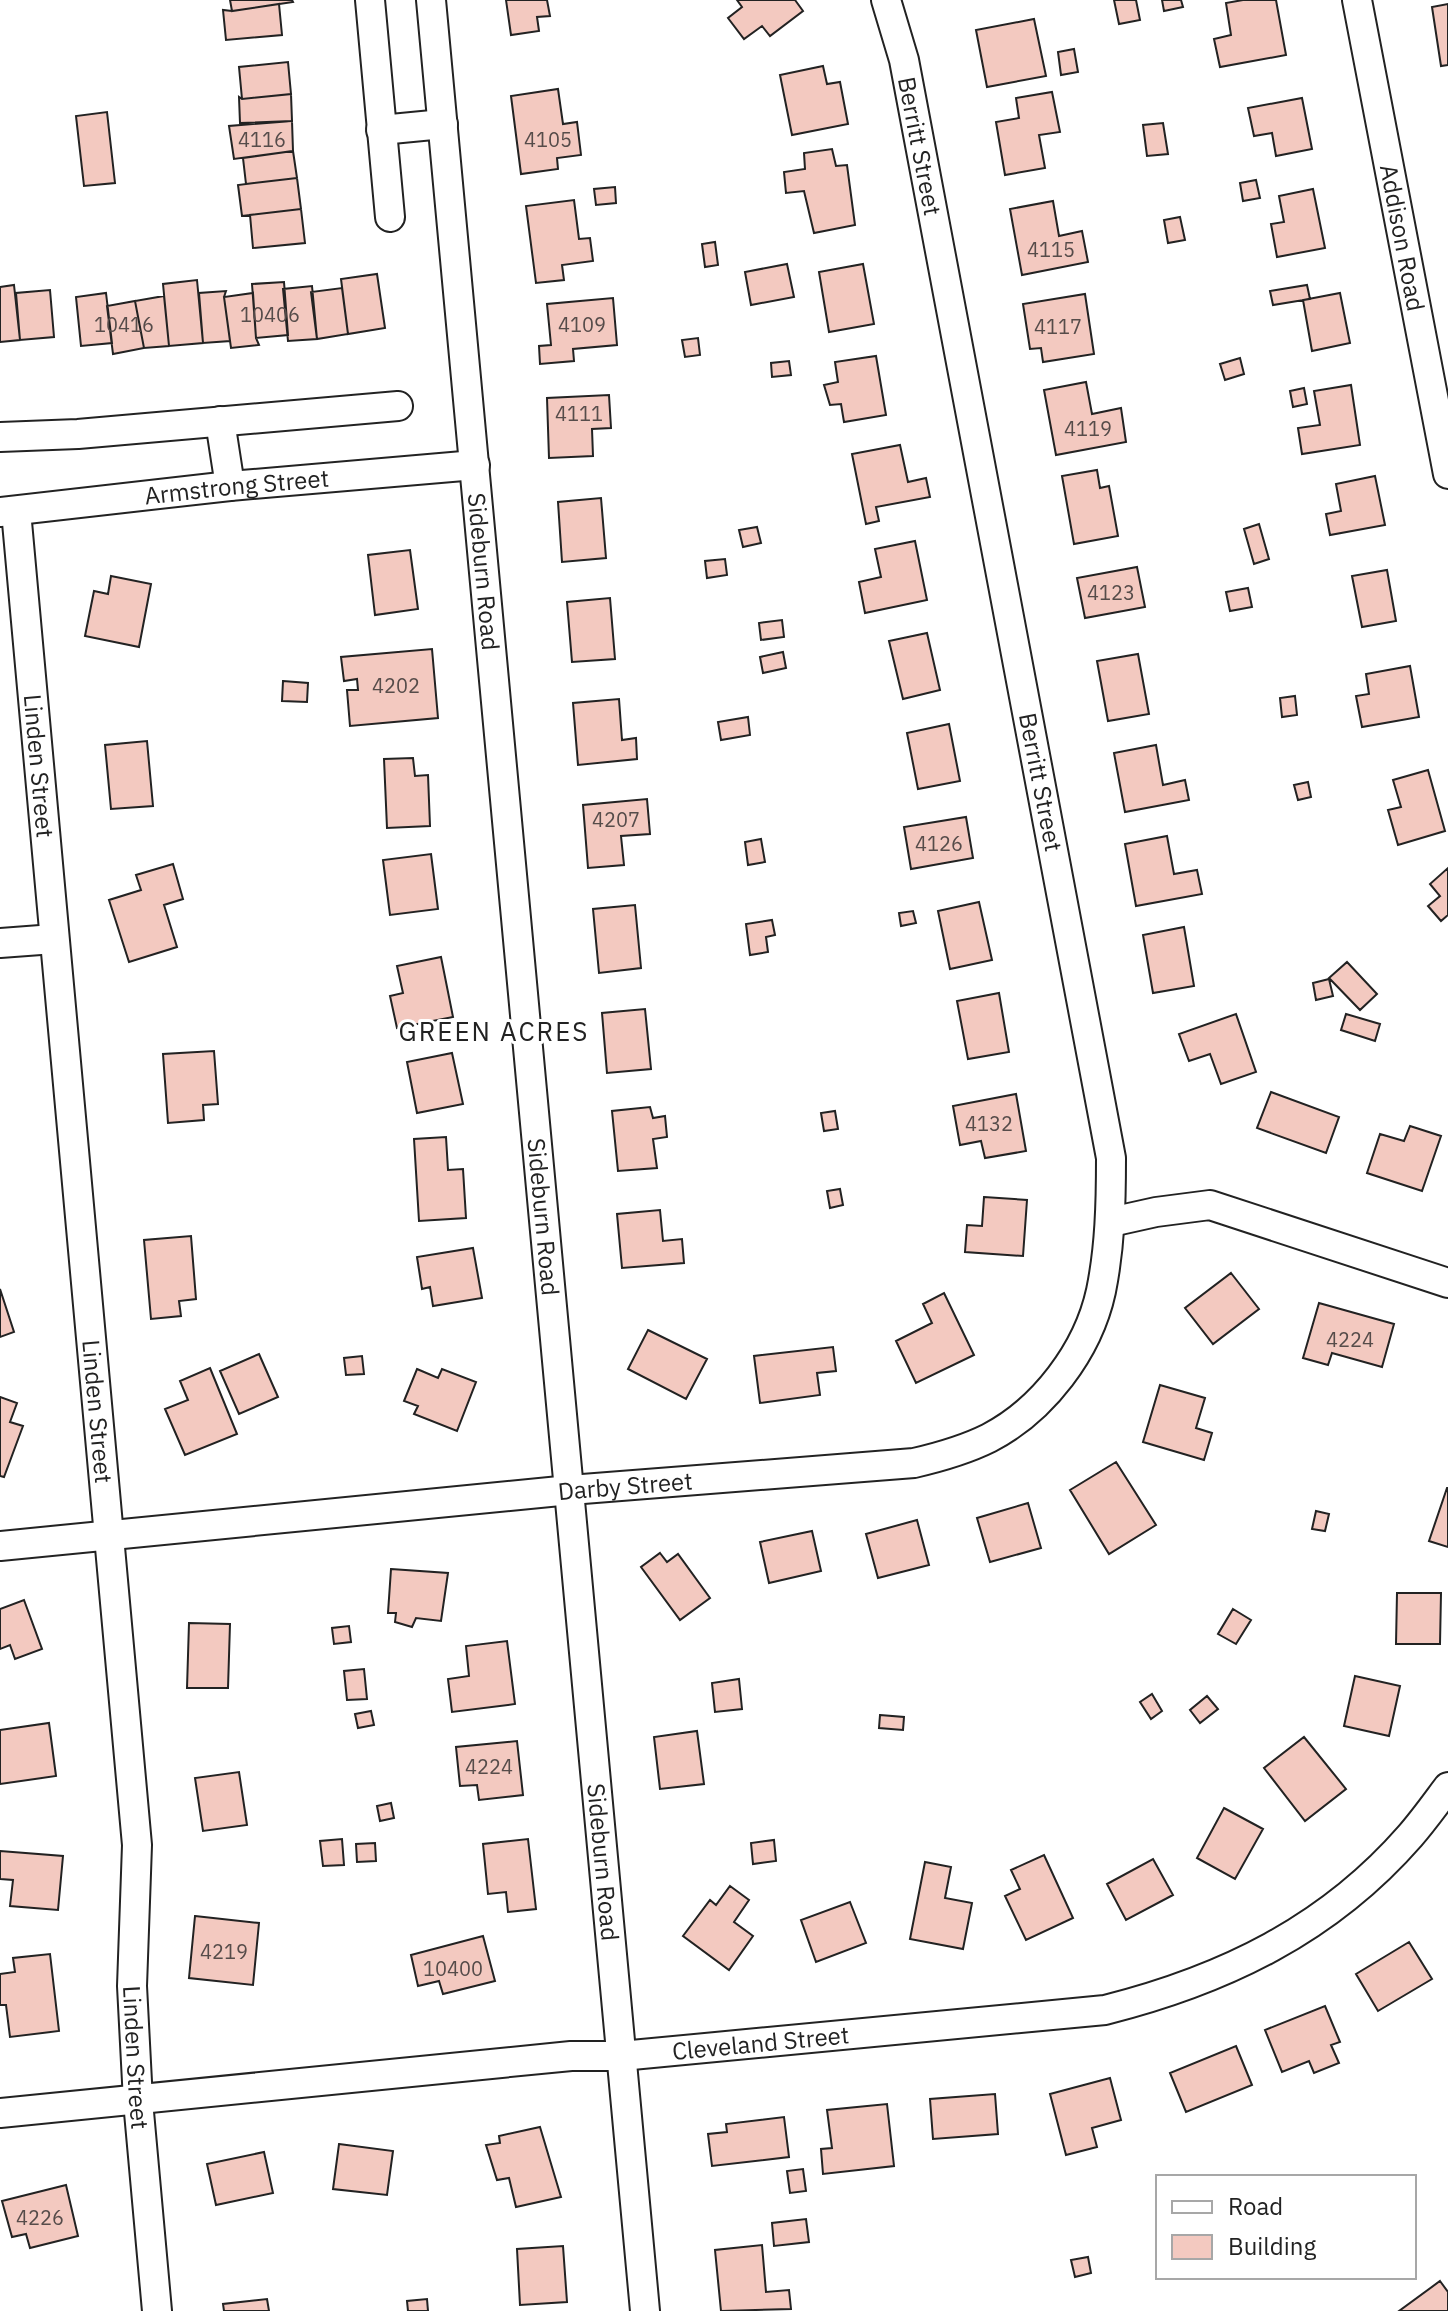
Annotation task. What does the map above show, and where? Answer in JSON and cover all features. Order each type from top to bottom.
[{"type":"street","points":[[370,0],[390,217]]},
{"type":"street","name":"Sideburn Road","points":[[431,0],[645,2311]]},
{"type":"street","name":"Berritt Street","points":[[886,0],[904,60],[1111,1158],[1111,1222]]},
{"type":"street","name":"Addison Road","points":[[1357,0],[1448,474]]},
{"type":"street","points":[[381,130],[443,124]]},
{"type":"street","points":[[0,437],[78,434],[398,406]]},
{"type":"street","points":[[220,421],[230,486]]},
{"type":"street","name":"Armstrong Street","points":[[8,511],[230,486],[475,465]]},
{"type":"street","name":"Linden Street","points":[[8,511],[54,939],[137,1845],[132,1986],[138,2101],[157,2311]]},
{"type":"street","points":[[0,943],[54,939]]},
{"type":"street","points":[[1111,1222],[1210,1205],[1448,1283]]},
{"type":"street","name":"Darby Street","points":[[0,1546],[570,1490],[914,1463],[950,1454],[989,1438],[1011,1424],[1038,1401],[1060,1376],[1079,1348],[1100,1293],[1111,1222]]},
{"type":"street","name":"Cleveland Street","points":[[0,2113],[571,2056],[621,2056],[1105,2010],[1161,1996],[1218,1975],[1315,1921],[1373,1874],[1410,1836],[1448,1787]]},
{"type":"building","points":[[230,0],[292,0],[293,2],[232,11]]},
{"type":"building","points":[[506,0],[547,0],[550,16],[537,17],[539,31],[511,35]]},
{"type":"building","points":[[737,0],[795,0],[803,11],[770,36],[762,26],[744,39],[728,18],[742,7]]},
{"type":"building","points":[[1114,0],[1136,0],[1140,20],[1119,24]]},
{"type":"building","points":[[1162,0],[1181,0],[1183,7],[1164,11]]},
{"type":"building","points":[[1276,0],[1286,55],[1220,67],[1214,39],[1231,35],[1226,3]]},
{"type":"building","points":[[279,4],[282,35],[226,40],[223,10]]},
{"type":"building","points":[[1448,4],[1448,65],[1441,66],[1432,7]]},
{"type":"building","points":[[1034,19],[1046,76],[987,87],[976,30]]},
{"type":"building","points":[[1074,49],[1078,72],[1061,75],[1058,52]]},
{"type":"building","points":[[288,62],[291,94],[242,99],[239,67]]},
{"type":"building","points":[[823,66],[827,84],[840,82],[848,124],[792,135],[780,75]]},
{"type":"building","points":[[558,89],[563,124],[577,122],[581,155],[557,158],[558,169],[521,174],[511,96]]},
{"type":"building","points":[[1052,92],[1060,132],[1039,135],[1045,168],[1005,175],[996,122],[1019,118],[1016,98]]},
{"type":"building","points":[[291,94],[292,121],[240,123],[239,97]]},
{"type":"building","points":[[1302,98],[1312,149],[1276,156],[1272,133],[1254,136],[1248,108]]},
{"type":"building","points":[[107,112],[115,183],[84,186],[76,116]]},
{"type":"building","points":[[292,121],[293,151],[234,159],[229,126]]},
{"type":"building","points":[[1163,123],[1168,154],[1147,156],[1143,125]]},
{"type":"building","points":[[832,149],[836,166],[847,165],[855,225],[814,233],[804,191],[786,193],[784,172],[805,169],[804,153]]},
{"type":"building","points":[[293,151],[297,178],[246,184],[243,158]]},
{"type":"building","points":[[297,178],[301,209],[242,216],[238,185]]},
{"type":"building","points":[[1256,180],[1260,198],[1243,201],[1240,183]]},
{"type":"building","points":[[615,187],[616,203],[596,205],[594,189]]},
{"type":"building","points":[[1313,189],[1325,248],[1277,257],[1271,224],[1284,222],[1279,196]]},
{"type":"building","points":[[574,200],[579,239],[590,238],[593,261],[562,265],[564,280],[536,283],[526,206]]},
{"type":"building","points":[[1053,201],[1059,236],[1082,231],[1088,262],[1022,275],[1010,209]]},
{"type":"building","points":[[301,209],[305,243],[253,248],[250,215]]},
{"type":"building","points":[[1180,217],[1185,240],[1168,243],[1164,220]]},
{"type":"building","points":[[715,242],[718,265],[705,267],[702,244]]},
{"type":"building","points":[[787,264],[794,297],[751,305],[745,272]]},
{"type":"building","points":[[863,264],[874,324],[829,332],[819,272]]},
{"type":"building","points":[[377,274],[385,328],[348,334],[341,279]]},
{"type":"building","points":[[197,280],[203,343],[169,346],[163,284]]},
{"type":"building","points":[[284,282],[288,335],[256,338],[252,284]]},
{"type":"building","points":[[14,285],[20,340],[0,342],[0,287]]},
{"type":"building","points":[[1307,285],[1310,299],[1273,305],[1270,291]]},
{"type":"building","points":[[312,286],[317,339],[288,341],[283,289]]},
{"type":"building","points":[[342,288],[348,334],[317,339],[311,292]]},
{"type":"building","points":[[50,290],[54,337],[20,340],[16,293]]},
{"type":"building","points":[[226,291],[224,297],[230,341],[203,343],[199,293]]},
{"type":"building","points":[[106,293],[112,343],[81,346],[76,297]]},
{"type":"building","points":[[253,293],[259,345],[231,348],[224,297]]},
{"type":"building","points":[[1340,293],[1350,343],[1312,351],[1303,300]]},
{"type":"building","points":[[1085,294],[1094,354],[1043,362],[1041,348],[1030,349],[1023,304]]},
{"type":"building","points":[[164,296],[169,346],[144,348],[135,301]]},
{"type":"building","points":[[613,298],[617,345],[573,349],[574,361],[540,364],[539,346],[551,345],[547,304]]},
{"type":"building","points":[[135,301],[144,348],[113,354],[107,306]]},
{"type":"building","points":[[698,338],[700,355],[685,357],[682,340]]},
{"type":"building","points":[[876,356],[886,415],[844,422],[841,404],[830,405],[824,385],[838,382],[835,362]]},
{"type":"building","points":[[1240,358],[1244,374],[1225,380],[1220,364]]},
{"type":"building","points":[[789,361],[791,375],[772,377],[771,363]]},
{"type":"building","points":[[1086,382],[1092,414],[1121,408],[1126,442],[1056,455],[1044,390]]},
{"type":"building","points":[[1351,385],[1360,445],[1302,454],[1298,428],[1320,425],[1314,391]]},
{"type":"building","points":[[1304,388],[1307,404],[1293,407],[1290,391]]},
{"type":"building","points":[[609,395],[611,428],[592,429],[593,456],[549,458],[547,398]]},
{"type":"building","points":[[900,445],[908,482],[926,478],[930,497],[876,507],[879,521],[866,524],[852,454]]},
{"type":"building","points":[[1097,470],[1100,488],[1109,486],[1118,536],[1074,544],[1062,476]]},
{"type":"building","points":[[1375,476],[1385,525],[1330,535],[1326,514],[1341,511],[1336,484]]},
{"type":"building","points":[[601,498],[606,558],[562,562],[558,502]]},
{"type":"building","points":[[1259,524],[1269,559],[1254,564],[1244,529]]},
{"type":"building","points":[[757,527],[761,543],[743,547],[739,530]]},
{"type":"building","points":[[915,541],[927,600],[865,613],[859,582],[881,577],[875,549]]},
{"type":"building","points":[[410,550],[418,609],[375,615],[368,555]]},
{"type":"building","points":[[725,559],[727,575],[707,578],[705,561]]},
{"type":"building","points":[[1137,567],[1145,607],[1085,618],[1077,578]]},
{"type":"building","points":[[1387,570],[1396,621],[1362,627],[1352,576]]},
{"type":"building","points":[[111,576],[151,584],[139,647],[85,636],[94,591],[108,594]]},
{"type":"building","points":[[1248,588],[1252,607],[1230,611],[1226,592]]},
{"type":"building","points":[[610,598],[615,659],[572,662],[567,602]]},
{"type":"building","points":[[782,620],[784,637],[761,640],[759,623]]},
{"type":"building","points":[[927,633],[940,690],[903,699],[889,641]]},
{"type":"building","points":[[432,649],[438,718],[350,726],[347,690],[358,690],[357,679],[344,681],[341,657]]},
{"type":"building","points":[[783,652],[786,668],[763,673],[760,657]]},
{"type":"building","points":[[1138,654],[1149,714],[1108,721],[1097,661]]},
{"type":"building","points":[[1410,666],[1419,717],[1362,727],[1356,696],[1369,694],[1366,674]]},
{"type":"building","points":[[283,681],[308,683],[307,702],[282,701]]},
{"type":"building","points":[[1295,696],[1297,715],[1282,717],[1280,698]]},
{"type":"building","points":[[619,699],[622,740],[636,738],[637,759],[578,765],[573,703]]},
{"type":"building","points":[[748,717],[750,735],[721,740],[718,722]]},
{"type":"building","points":[[949,724],[960,781],[918,789],[907,733]]},
{"type":"building","points":[[147,741],[153,806],[111,809],[105,745]]},
{"type":"building","points":[[1156,745],[1163,785],[1185,780],[1189,800],[1125,812],[1114,753]]},
{"type":"building","points":[[413,758],[415,776],[428,775],[430,826],[387,828],[384,759]]},
{"type":"building","points":[[1428,770],[1445,831],[1398,845],[1388,810],[1401,807],[1393,780]]},
{"type":"building","points":[[1308,782],[1311,797],[1298,800],[1294,785]]},
{"type":"building","points":[[647,799],[650,834],[621,836],[624,865],[588,868],[583,805]]},
{"type":"building","points":[[966,817],[973,858],[911,869],[904,827]]},
{"type":"building","points":[[1167,836],[1174,874],[1197,870],[1202,894],[1136,906],[1125,844]]},
{"type":"building","points":[[761,839],[765,862],[748,865],[745,842]]},
{"type":"building","points":[[431,854],[438,909],[390,915],[383,860]]},
{"type":"building","points":[[173,864],[183,899],[164,905],[177,947],[129,962],[109,900],[141,890],[136,875]]},
{"type":"building","points":[[1448,868],[1448,915],[1441,921],[1428,906],[1440,896],[1430,884]]},
{"type":"building","points":[[979,902],[992,960],[950,969],[938,911]]},
{"type":"building","points":[[635,905],[641,968],[599,973],[593,909]]},
{"type":"building","points":[[913,911],[916,923],[901,926],[899,913]]},
{"type":"building","points":[[772,920],[775,935],[766,937],[768,952],[750,955],[746,924]]},
{"type":"building","points":[[1184,927],[1194,986],[1153,993],[1143,935]]},
{"type":"building","points":[[441,957],[453,1017],[397,1028],[390,996],[403,993],[397,966]]},
{"type":"building","points":[[1347,962],[1377,994],[1360,1010],[1329,978]]},
{"type":"building","points":[[1329,979],[1333,996],[1316,1000],[1313,983]]},
{"type":"building","points":[[999,993],[1009,1052],[968,1059],[957,1001]]},
{"type":"building","points":[[645,1009],[651,1069],[607,1073],[602,1013]]},
{"type":"building","points":[[1236,1014],[1256,1072],[1221,1084],[1210,1054],[1189,1061],[1179,1034]]},
{"type":"building","points":[[1346,1014],[1380,1024],[1375,1041],[1341,1030]]},
{"type":"building","points":[[214,1051],[218,1104],[203,1105],[204,1120],[168,1123],[163,1054]]},
{"type":"building","points":[[452,1053],[463,1104],[417,1113],[407,1062]]},
{"type":"building","points":[[1271,1092],[1339,1117],[1326,1153],[1257,1128]]},
{"type":"building","points":[[1016,1094],[1026,1151],[985,1158],[981,1141],[960,1145],[953,1106]]},
{"type":"building","points":[[650,1107],[653,1118],[665,1116],[667,1137],[653,1139],[657,1168],[618,1171],[612,1111]]},
{"type":"building","points":[[835,1111],[838,1129],[824,1131],[821,1113]]},
{"type":"building","points":[[1410,1126],[1441,1136],[1422,1191],[1367,1173],[1380,1134],[1404,1141]]},
{"type":"building","points":[[446,1137],[448,1170],[463,1169],[466,1218],[419,1221],[414,1139]]},
{"type":"building","points":[[840,1189],[843,1205],[830,1208],[827,1191]]},
{"type":"building","points":[[984,1197],[1027,1200],[1023,1256],[965,1252],[967,1225],[982,1226]]},
{"type":"building","points":[[660,1210],[663,1241],[682,1239],[684,1263],[622,1268],[617,1214]]},
{"type":"building","points":[[191,1236],[196,1299],[179,1301],[181,1316],[151,1319],[144,1240]]},
{"type":"building","points":[[473,1248],[482,1298],[433,1306],[430,1287],[422,1289],[417,1257]]},
{"type":"building","points":[[1231,1273],[1259,1309],[1213,1344],[1185,1308]]},
{"type":"building","points":[[0,1289],[14,1332],[0,1337]]},
{"type":"building","points":[[944,1293],[974,1355],[916,1383],[896,1341],[932,1323],[923,1304]]},
{"type":"building","points":[[1319,1303],[1394,1324],[1382,1367],[1332,1353],[1328,1365],[1303,1358]]},
{"type":"building","points":[[648,1330],[707,1359],[686,1399],[628,1369]]},
{"type":"building","points":[[833,1347],[836,1371],[817,1373],[820,1395],[760,1403],[754,1356]]},
{"type":"building","points":[[259,1354],[278,1397],[239,1414],[220,1371]]},
{"type":"building","points":[[362,1356],[364,1374],[346,1375],[344,1358]]},
{"type":"building","points":[[210,1368],[237,1434],[185,1455],[165,1409],[188,1400],[180,1381]]},
{"type":"building","points":[[417,1369],[438,1378],[442,1369],[476,1382],[457,1431],[414,1414],[418,1406],[404,1401]]},
{"type":"building","points":[[1160,1385],[1205,1398],[1196,1428],[1212,1433],[1204,1460],[1143,1442]]},
{"type":"building","points":[[0,1397],[17,1403],[10,1422],[23,1426],[4,1477],[0,1476]]},
{"type":"building","points":[[1116,1462],[1156,1525],[1109,1554],[1070,1490]]},
{"type":"building","points":[[1448,1488],[1448,1547],[1429,1541]]},
{"type":"building","points":[[1028,1503],[1041,1548],[990,1562],[977,1518]]},
{"type":"building","points":[[1316,1511],[1329,1514],[1325,1531],[1312,1529]]},
{"type":"building","points":[[917,1520],[929,1565],[878,1578],[866,1534]]},
{"type":"building","points":[[812,1531],[821,1571],[769,1583],[760,1542]]},
{"type":"building","points":[[660,1553],[667,1562],[678,1554],[710,1598],[680,1620],[641,1567]]},
{"type":"building","points":[[391,1569],[448,1573],[441,1621],[416,1618],[412,1627],[395,1622],[396,1613],[388,1613]]},
{"type":"building","points":[[1397,1593],[1441,1593],[1440,1644],[1396,1644]]},
{"type":"building","points":[[24,1600],[42,1649],[15,1659],[10,1645],[0,1649],[0,1609]]},
{"type":"building","points":[[1233,1609],[1251,1620],[1236,1644],[1218,1634]]},
{"type":"building","points":[[189,1623],[230,1624],[228,1688],[187,1688]]},
{"type":"building","points":[[349,1626],[351,1642],[334,1644],[332,1628]]},
{"type":"building","points":[[507,1641],[515,1704],[452,1712],[448,1679],[469,1676],[466,1646]]},
{"type":"building","points":[[364,1669],[367,1699],[347,1700],[344,1671]]},
{"type":"building","points":[[1355,1676],[1400,1686],[1389,1736],[1344,1726]]},
{"type":"building","points":[[739,1679],[742,1709],[715,1712],[712,1683]]},
{"type":"building","points":[[1152,1694],[1162,1711],[1151,1719],[1140,1702]]},
{"type":"building","points":[[1207,1696],[1218,1709],[1200,1723],[1190,1710]]},
{"type":"building","points":[[371,1711],[374,1725],[358,1728],[355,1714]]},
{"type":"building","points":[[880,1715],[904,1717],[903,1730],[879,1728]]},
{"type":"building","points":[[49,1723],[56,1776],[0,1784],[0,1730]]},
{"type":"building","points":[[697,1731],[704,1784],[660,1789],[654,1737]]},
{"type":"building","points":[[1304,1737],[1346,1789],[1305,1821],[1264,1768]]},
{"type":"building","points":[[517,1741],[523,1795],[479,1800],[477,1785],[460,1786],[456,1747]]},
{"type":"building","points":[[239,1772],[247,1825],[203,1831],[195,1778]]},
{"type":"building","points":[[391,1803],[394,1818],[380,1821],[377,1806]]},
{"type":"building","points":[[1224,1808],[1263,1829],[1235,1879],[1197,1858]]},
{"type":"building","points":[[342,1839],[344,1865],[323,1866],[320,1841]]},
{"type":"building","points":[[528,1839],[536,1909],[508,1912],[506,1892],[488,1894],[483,1844]]},
{"type":"building","points":[[774,1840],[776,1861],[753,1864],[751,1843]]},
{"type":"building","points":[[375,1843],[376,1861],[357,1862],[356,1844]]},
{"type":"building","points":[[0,1851],[63,1856],[58,1910],[10,1906],[13,1880],[0,1879]]},
{"type":"building","points":[[1044,1855],[1073,1918],[1026,1940],[1005,1896],[1020,1889],[1011,1870]]},
{"type":"building","points":[[1153,1859],[1173,1895],[1126,1920],[1107,1884]]},
{"type":"building","points":[[925,1862],[951,1867],[945,1898],[972,1903],[963,1949],[910,1939]]},
{"type":"building","points":[[730,1886],[749,1900],[734,1922],[753,1936],[729,1970],[683,1936],[710,1900],[716,1905]]},
{"type":"building","points":[[850,1902],[866,1943],[816,1962],[801,1920]]},
{"type":"building","points":[[195,1916],[259,1923],[253,1985],[189,1978]]},
{"type":"building","points":[[483,1936],[495,1981],[443,1994],[439,1981],[418,1986],[411,1955]]},
{"type":"building","points":[[1409,1942],[1432,1979],[1378,2011],[1356,1974]]},
{"type":"building","points":[[50,1954],[59,2031],[10,2037],[6,2005],[0,2005],[0,1974],[15,1972],[13,1958]]},
{"type":"building","points":[[1325,2006],[1340,2042],[1331,2045],[1339,2063],[1314,2073],[1309,2061],[1282,2072],[1265,2030]]},
{"type":"building","points":[[1236,2046],[1252,2085],[1186,2112],[1170,2073]]},
{"type":"building","points":[[1110,2078],[1121,2120],[1092,2128],[1097,2147],[1066,2155],[1050,2094]]},
{"type":"building","points":[[995,2094],[998,2134],[933,2139],[930,2099]]},
{"type":"building","points":[[887,2104],[894,2166],[823,2174],[821,2149],[832,2148],[827,2110]]},
{"type":"building","points":[[784,2117],[789,2157],[712,2166],[708,2134],[727,2132],[726,2124]]},
{"type":"building","points":[[540,2127],[561,2197],[516,2207],[509,2178],[497,2180],[486,2145],[500,2143],[499,2136]]},
{"type":"building","points":[[339,2144],[393,2151],[387,2195],[333,2189]]},
{"type":"building","points":[[264,2152],[273,2193],[216,2205],[207,2164]]},
{"type":"building","points":[[803,2169],[806,2191],[790,2193],[787,2171]]},
{"type":"building","points":[[66,2185],[78,2236],[30,2248],[26,2234],[12,2237],[2,2201]]},
{"type":"building","points":[[806,2219],[809,2242],[774,2246],[772,2223]]},
{"type":"building","points":[[762,2245],[766,2292],[789,2290],[791,2309],[721,2311],[715,2250]]},
{"type":"building","points":[[563,2246],[567,2302],[520,2305],[517,2249]]},
{"type":"building","points":[[1088,2257],[1091,2273],[1075,2277],[1071,2260]]},
{"type":"building","points":[[1440,2281],[1448,2292],[1448,2311],[1399,2311]]},
{"type":"building","points":[[267,2299],[269,2311],[224,2311],[223,2304]]},
{"type":"building","points":[[427,2299],[428,2311],[408,2311],[407,2301]]},
{"type":"district","name":"GREEN ACRES","points":[[494,1031]]}]
